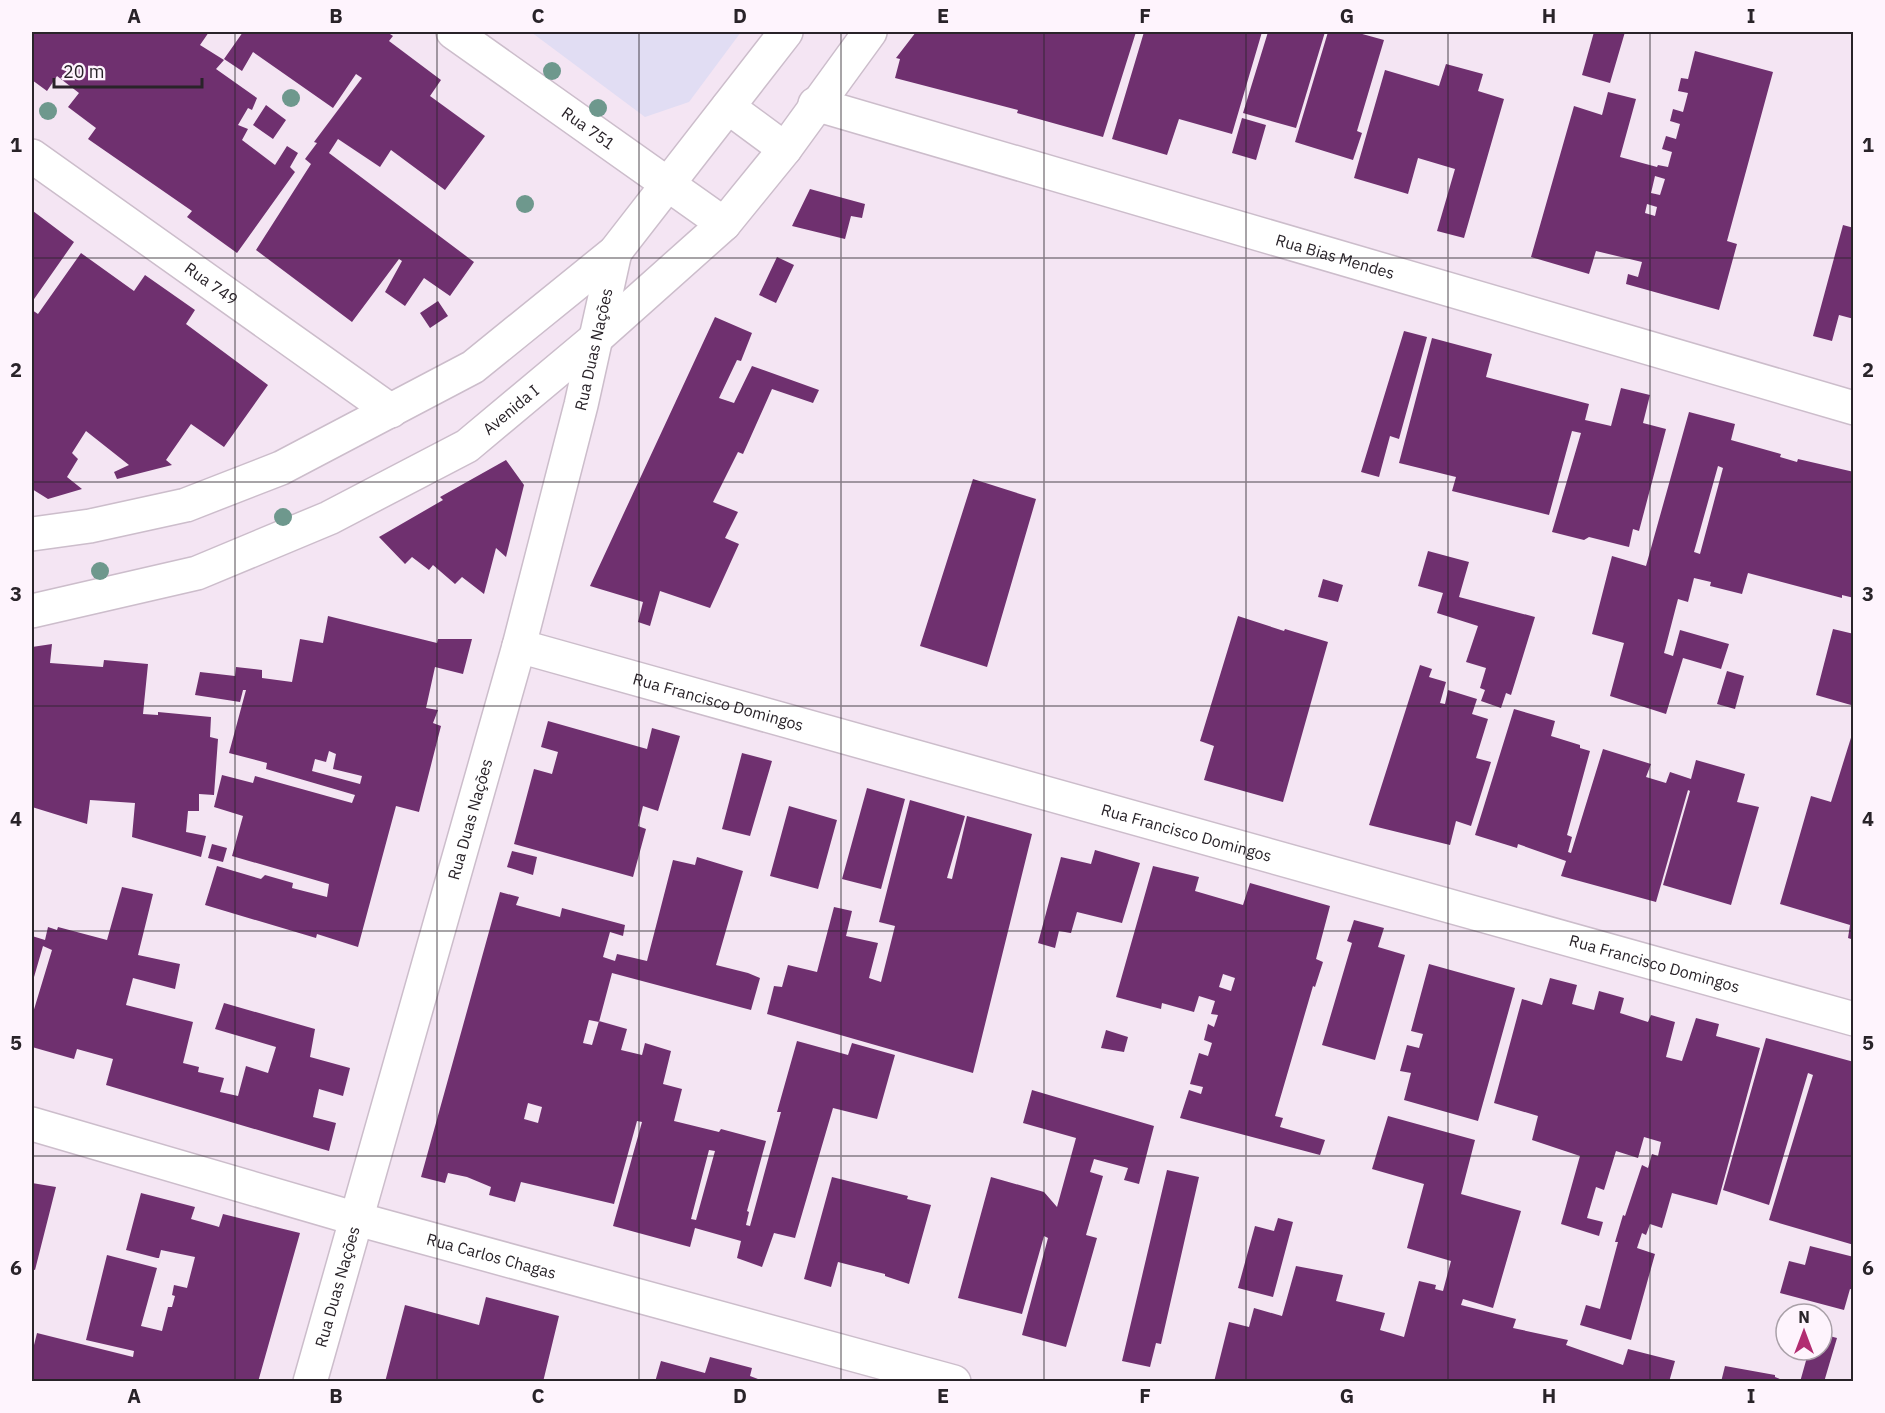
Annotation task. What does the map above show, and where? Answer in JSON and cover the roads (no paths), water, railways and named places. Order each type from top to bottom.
[{"type":"street","name":"Rua 751","points":[[453,32],[723,224]]},
{"type":"street","points":[[32,534],[90,526],[186,505],[281,468],[473,367],[615,252],[786,32]]},
{"type":"street","name":"Avenida I","points":[[32,611],[197,573],[328,518],[466,446],[595,339],[723,224],[785,149],[815,104],[870,32]]},
{"type":"street","name":"Rua Bias Mendes","points":[[815,104],[1854,408]]},
{"type":"street","points":[[728,107],[785,149]]},
{"type":"street","name":"Rua 749","points":[[32,156],[391,411]]},
{"type":"street","name":"Rua Duas Nações","points":[[310,1382],[519,646],[578,417],[615,252]]},
{"type":"street","name":"Rua Francisco Domingos","points":[[519,646],[1854,1018]]},
{"type":"street","name":"Rua Carlos Chagas","points":[[32,1124],[357,1219],[954,1382]]}]
